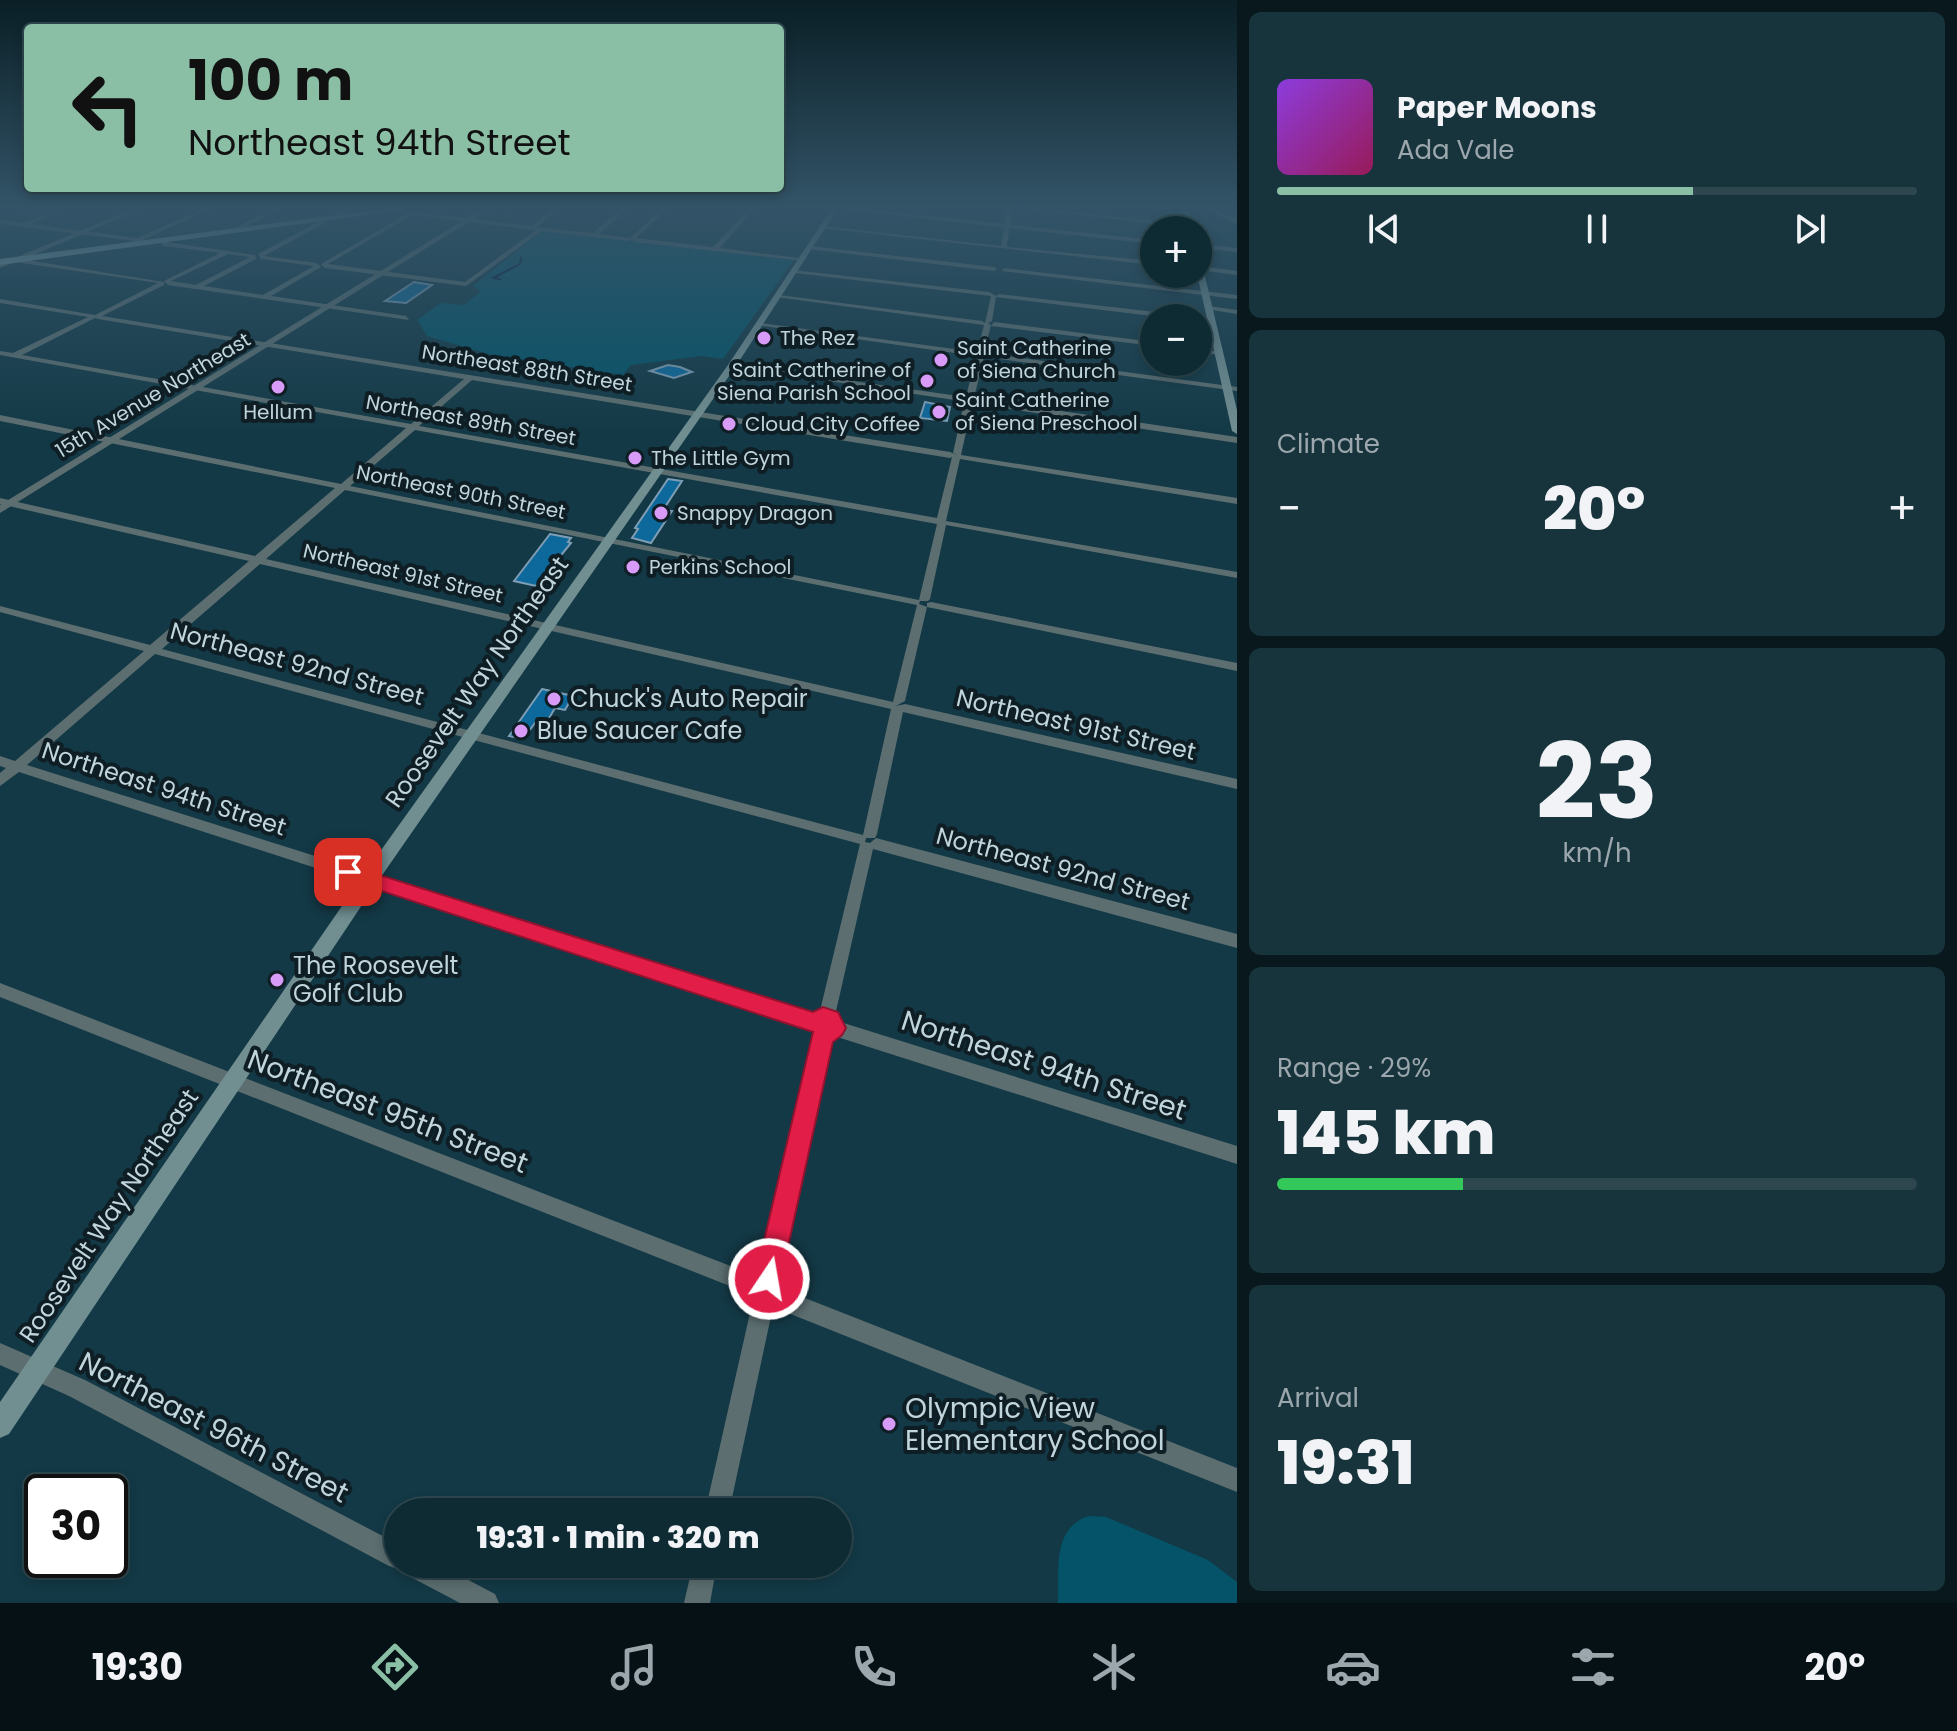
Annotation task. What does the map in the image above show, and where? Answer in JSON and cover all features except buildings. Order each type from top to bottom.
[{"type":"main road","name":"Roosevelt Way Northeast","points":[[0,1425],[370,879],[788,283]]},
{"type":"main road","points":[[1204,288],[1207,304]]},
{"type":"main road","points":[[1212,325],[1232,388],[1237,431]]},
{"type":"street","points":[[0,362],[163,283]]},
{"type":"street","points":[[170,283],[406,318]]},
{"type":"street","points":[[197,287],[205,283]]},
{"type":"street","points":[[264,297],[289,283]]},
{"type":"street","name":"15th Avenue Northeast","points":[[3,505],[114,441],[371,283]]},
{"type":"street","points":[[893,283],[1140,312]]},
{"type":"street","points":[[720,1498],[825,1025],[996,283]]},
{"type":"street","points":[[1114,283],[1237,297]]},
{"type":"street","points":[[779,297],[1140,342]]},
{"type":"street","name":"Northeast 88th Street","points":[[0,301],[1237,501]]},
{"type":"street","points":[[1212,309],[1237,312]]},
{"type":"street","points":[[760,325],[1232,388]]},
{"type":"street","points":[[1212,352],[1219,353]]},
{"type":"street","name":"Northeast 89th Street","points":[[0,353],[1237,575]]},
{"type":"street","points":[[732,366],[1237,440]]},
{"type":"street","points":[[0,781],[471,377]]},
{"type":"street","name":"Northeast 90th Street","points":[[0,418],[1237,667]]},
{"type":"street","name":"Northeast 91st Street","points":[[3,505],[258,560],[1237,784]]},
{"type":"street","name":"Northeast 92nd Street","points":[[0,609],[1237,941]]},
{"type":"street","name":"Northeast 94th Street","points":[[0,761],[1237,1155]]},
{"type":"street","name":"Northeast 95th Street","points":[[0,990],[1237,1480]]},
{"type":"street","name":"Northeast 96th Street","points":[[0,1354],[90,1394],[384,1550]]},
{"type":"street","points":[[439,1578],[486,1603]]},
{"type":"street","points":[[697,1603],[702,1578]]},
{"type":"shaded area","points":[[477,283],[778,283],[723,359],[701,356],[631,365],[623,375],[492,355],[427,336],[417,320],[441,303],[464,305],[481,291],[473,286]]},
{"type":"shaded area","points":[[1089,1516],[1106,1517],[1208,1560],[1237,1582],[1237,1603],[1058,1603],[1058,1564],[1063,1540],[1077,1522]]},
{"type":"place","name":"The Rez","points":[[764,338]]},
{"type":"place","name":"Saint Catherine of Siena Church","points":[[941,360]]},
{"type":"place","name":"Saint Catherine of Siena Parish School","points":[[927,381]]},
{"type":"place","name":"Hellum","points":[[278,387]]},
{"type":"place","name":"Saint Catherine of Siena Preschool","points":[[939,412]]},
{"type":"place","name":"Cloud City Coffee","points":[[729,424]]},
{"type":"place","name":"The Little Gym","points":[[635,458]]},
{"type":"place","name":"Snappy Dragon","points":[[661,513]]},
{"type":"place","name":"Perkins School","points":[[633,567]]},
{"type":"place","name":"Chuck's Auto Repair","points":[[554,699]]},
{"type":"place","name":"Blue Saucer Cafe","points":[[521,731]]},
{"type":"place","name":"The Roosevelt Golf Club","points":[[277,980]]},
{"type":"place","name":"Olympic View Elementary School","points":[[889,1424]]},
{"type":"route","points":[[348,872],[816,1022],[823,1017],[830,1019],[834,1028],[830,1033],[823,1033],[769,1279]]}]
